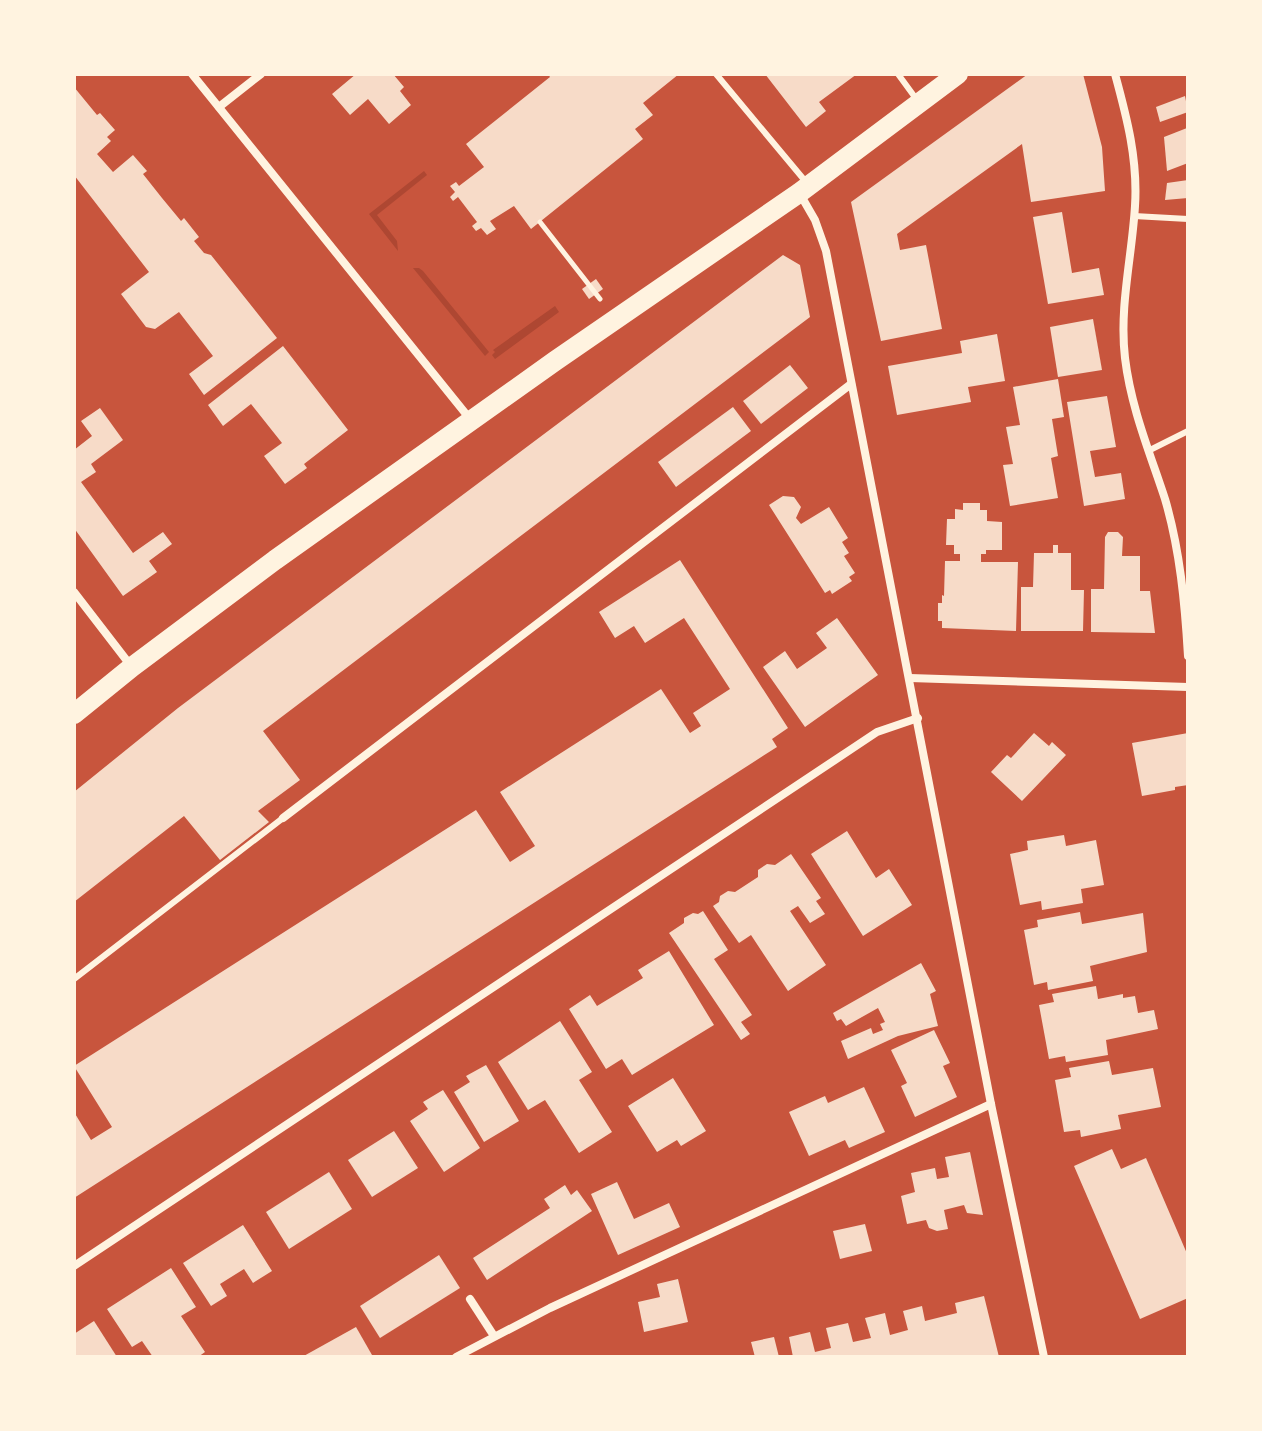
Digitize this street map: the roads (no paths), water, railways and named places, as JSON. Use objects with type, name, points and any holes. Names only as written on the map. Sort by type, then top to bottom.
[{"type":"main road","points":[[74,714],[275,560],[804,189],[958,74]]},
{"type":"street","points":[[192,74],[471,420]]},
{"type":"street","points":[[219,107],[261,74]]},
{"type":"street","points":[[1115,74],[1132,144],[1134,216],[1123,330],[1131,392],[1177,551],[1188,656]]},
{"type":"street","points":[[804,189],[826,251],[991,1104],[1044,1357]]},
{"type":"street","points":[[283,818],[851,384]]},
{"type":"street","points":[[74,592],[132,667]]},
{"type":"street","points":[[910,678],[1188,687]]},
{"type":"street","points":[[74,1266],[877,732],[918,718]]},
{"type":"street","points":[[456,1357],[494,1336],[991,1104]]},
{"type":"street","points":[[470,1299],[494,1336]]},
{"type":"lane","points":[[716,74],[804,189]]},
{"type":"lane","points":[[898,74],[919,103]]},
{"type":"lane","points":[[1134,216],[1188,219]]},
{"type":"lane","points":[[1148,451],[1188,431]]},
{"type":"lane","points":[[74,979],[283,818]]}]
